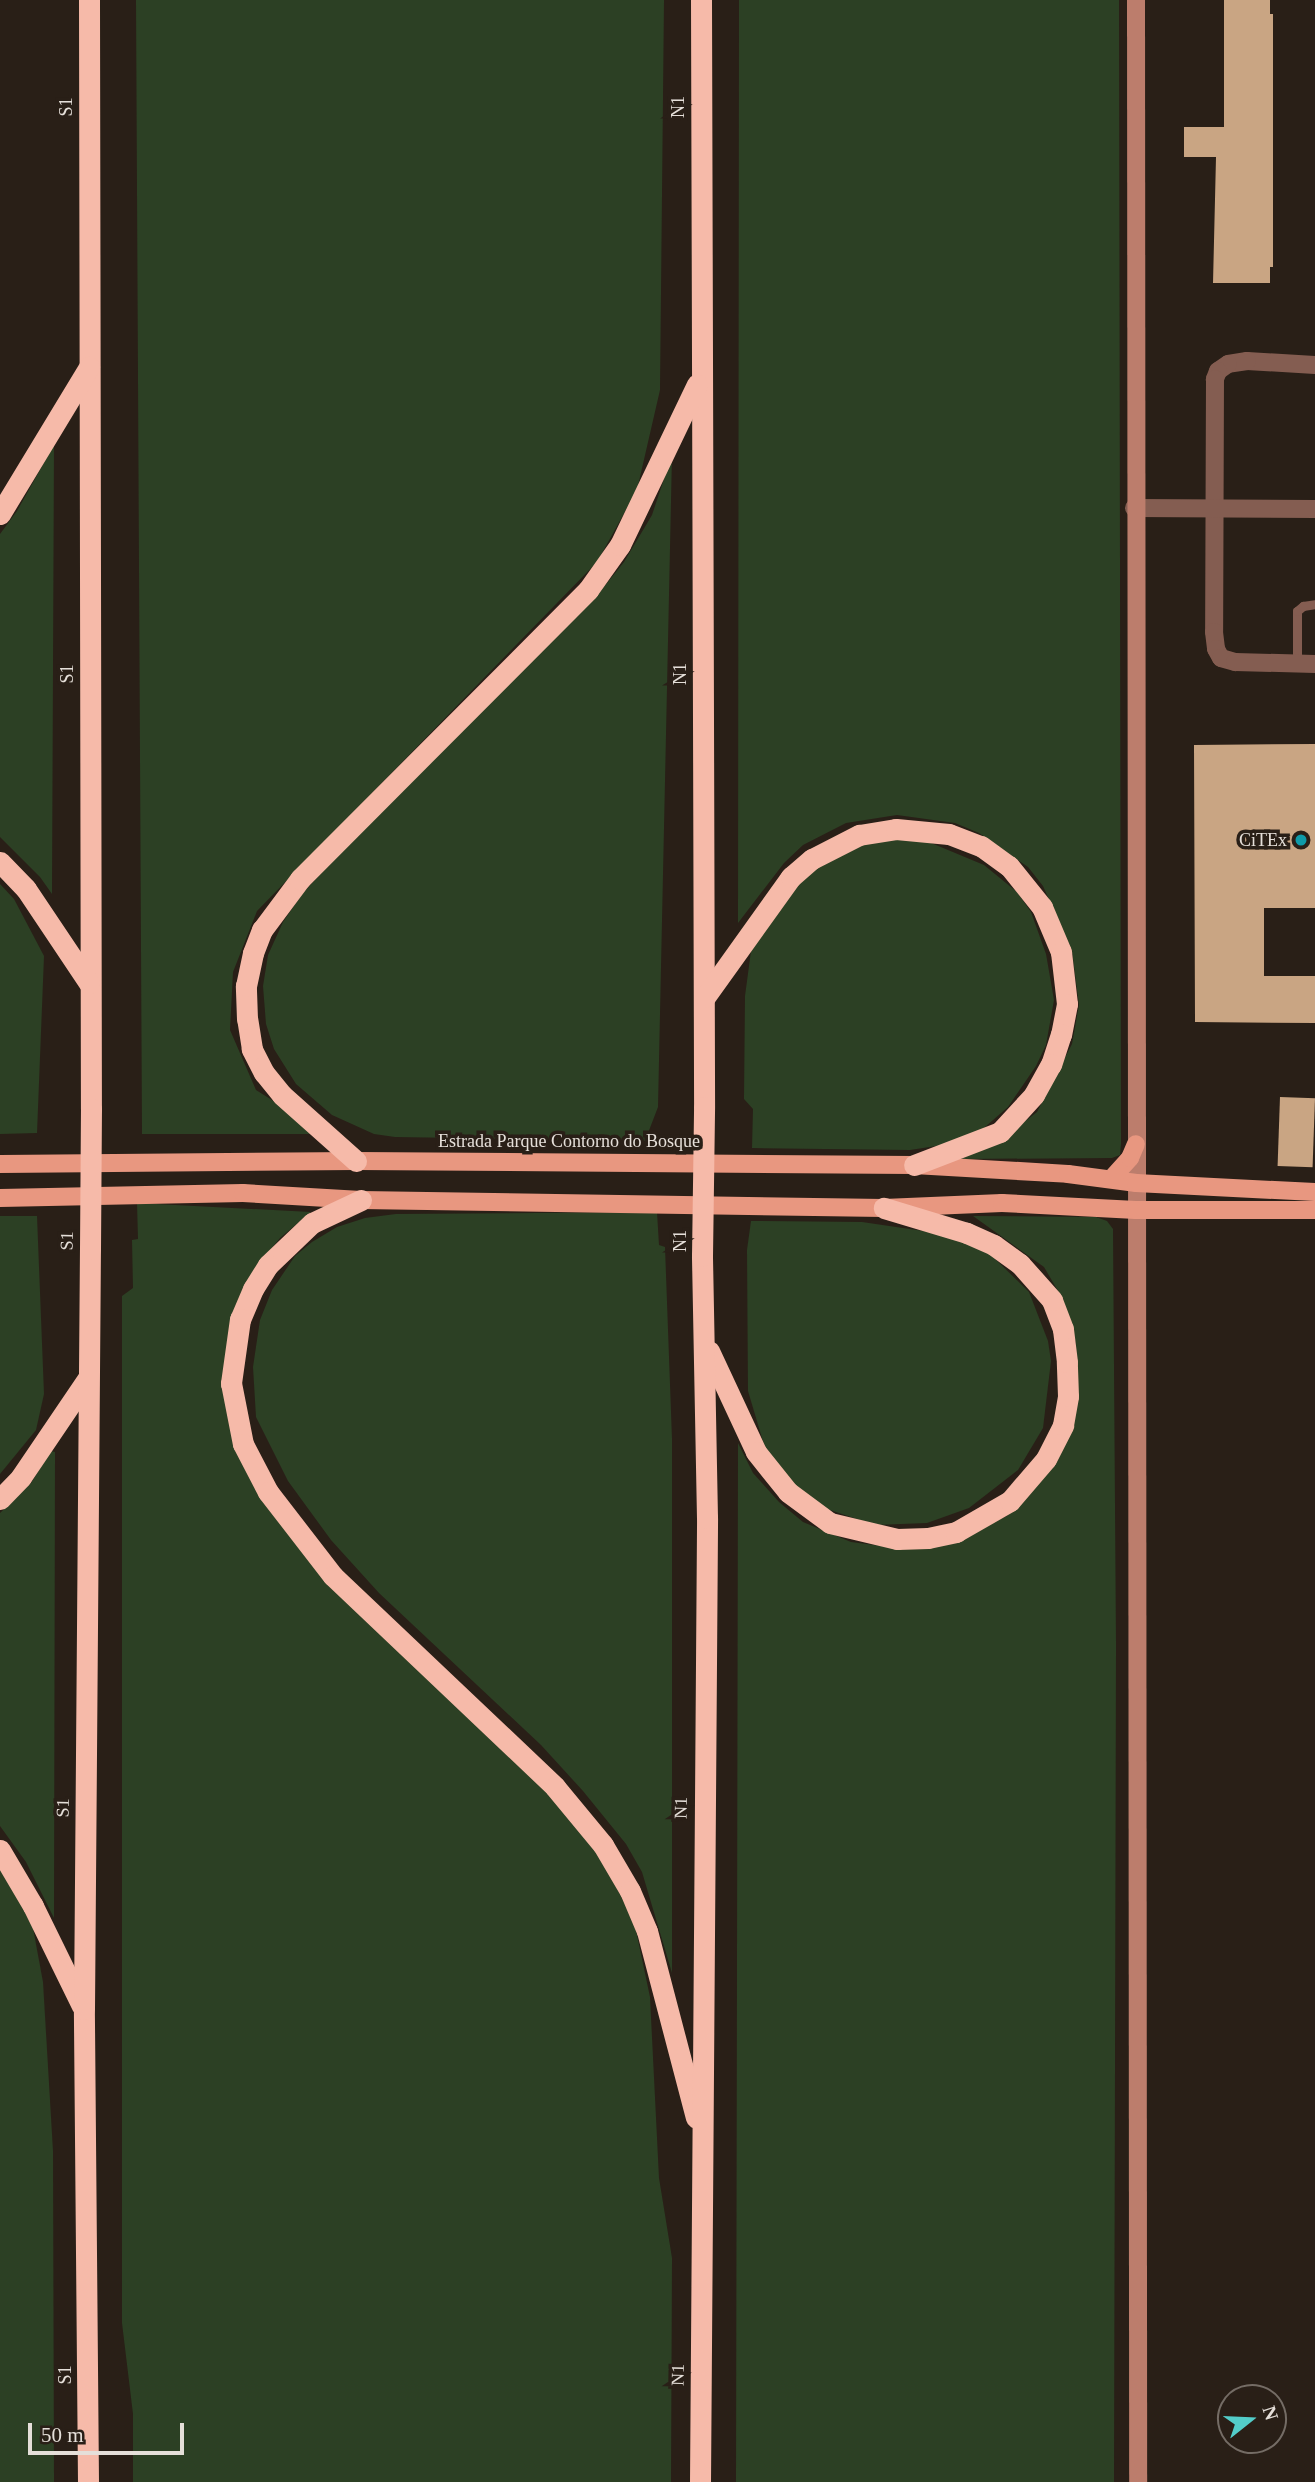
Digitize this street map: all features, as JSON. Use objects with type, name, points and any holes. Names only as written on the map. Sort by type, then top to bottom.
[{"type":"highway","name":"S1","points":[[88,2482],[84,2009],[91,1109],[89,0]]},
{"type":"highway","name":"N1","points":[[700,2482],[704,2151],[705,1343],[702,1256],[705,997],[701,0]]},
{"type":"highway","points":[[0,514],[89,367]]},
{"type":"highway","points":[[356,1161],[282,1095],[264,1073],[252,1049],[247,1019],[246,986],[253,953],[262,930],[275,908],[310,869],[588,590],[620,545],[701,377]]},
{"type":"highway","points":[[705,997],[791,877],[811,859],[859,835],[907,828],[949,834],[981,846],[1009,866],[1042,907],[1061,952],[1067,1004],[1061,1034],[1051,1064],[1034,1095],[1000,1132],[914,1165]]},
{"type":"highway","points":[[0,862],[26,889],[89,983]]},
{"type":"highway","points":[[361,1200],[312,1223],[268,1265],[253,1289],[240,1319],[231,1382],[243,1444],[268,1492],[333,1576],[555,1787],[603,1844],[630,1891],[647,1931],[704,2151]]},
{"type":"highway","points":[[705,1343],[756,1452],[788,1492],[830,1523],[897,1539],[928,1538],[956,1532],[1010,1501],[1046,1459],[1063,1425],[1068,1396],[1067,1362],[1063,1329],[1052,1300],[1020,1264],[994,1245],[967,1233],[884,1208]]},
{"type":"highway","points":[[0,1499],[21,1478],[88,1378]]},
{"type":"highway","points":[[0,1850],[33,1906],[84,2009]]},
{"type":"main road","points":[[1136,0],[1134,508],[1138,2482]]},
{"type":"main road","points":[[1112,1178],[1130,1158],[1136,1144]]},
{"type":"main road","name":"Estrada Parque Contorno do Bosque","points":[[0,1164],[356,1161],[914,1165],[1112,1178],[1136,1198]]},
{"type":"main road","points":[[0,1198],[243,1194],[361,1200],[884,1208],[1002,1203],[1012,1200],[1136,1198],[1239,1190],[1315,1192]]},
{"type":"main road","points":[[1136,1198],[1315,1210]]},
{"type":"street","points":[[1306,664],[1235,662],[1221,658],[1216,649],[1215,379],[1218,371],[1227,364],[1247,361],[1315,365]]},
{"type":"street","points":[[1134,508],[1315,509]]},
{"type":"lane","points":[[1306,664],[1297,611],[1303,606],[1315,604]]},
{"type":"green space","points":[[136,0],[664,0],[660,390],[637,490],[597,562],[257,911],[233,972],[230,1030],[256,1090],[326,1134],[142,1134]]},
{"type":"green space","points":[[739,0],[1119,0],[1121,1144],[1120,1155],[1112,1158],[961,1159],[1001,1140],[1037,1112],[1072,1044],[1079,1005],[1072,951],[1043,886],[1028,867],[979,833],[955,823],[897,815],[846,823],[803,845],[784,863],[738,923]]},
{"type":"green space","points":[[54,445],[52,894],[40,877],[0,837],[0,534],[17,511]]},
{"type":"green space","points":[[672,455],[658,1107],[645,1141],[395,1137],[374,1134],[332,1115],[296,1084],[274,1049],[266,1024],[263,986],[268,955],[283,922],[302,894],[370,820],[607,583],[624,562],[652,515]]},
{"type":"green space","points":[[874,839],[924,840],[984,865],[1017,892],[1031,912],[1046,954],[1054,1000],[1046,1045],[1036,1066],[1008,1107],[977,1134],[949,1144],[910,1150],[752,1148],[753,1109],[744,1099],[745,996],[751,951],[794,887],[831,854]]},
{"type":"green space","points":[[0,884],[14,899],[44,956],[37,1133],[0,1134]]},
{"type":"green space","points":[[137,1203],[311,1212],[280,1238],[255,1269],[230,1344],[263,1489],[588,1832],[634,1921],[650,1997],[659,2178],[672,2258],[671,2482],[133,2482],[133,2414],[122,2323],[122,1296],[133,1288],[132,1240],[138,1239]]},
{"type":"green space","points":[[657,1212],[659,1245],[665,1247],[672,1439],[672,1973],[642,1872],[626,1844],[541,1745],[379,1593],[331,1540],[288,1481],[256,1417],[253,1367],[260,1320],[272,1290],[295,1256],[337,1227],[365,1218],[396,1214]]},
{"type":"green space","points":[[0,1216],[37,1216],[44,1394],[36,1430],[0,1474]]},
{"type":"green space","points":[[973,1216],[1096,1217],[1107,1221],[1113,1229],[1116,1645],[1114,2482],[736,2482],[738,1443],[753,1473],[779,1502],[803,1522],[851,1542],[905,1549],[954,1540],[1007,1516],[1043,1477],[1077,1389],[1076,1343],[1061,1296],[1044,1267]]},
{"type":"green space","points":[[751,1221],[862,1222],[937,1233],[987,1251],[1029,1292],[1048,1341],[1051,1361],[1043,1428],[1018,1470],[969,1508],[927,1523],[875,1525],[827,1509],[794,1486],[765,1448],[748,1391],[747,1250]]},
{"type":"green space","points":[[51,1451],[55,1452],[54,1918],[26,1862],[0,1826],[0,1513],[31,1483]]},
{"type":"green space","points":[[0,1864],[33,1928],[43,1982],[53,2151],[54,2482],[0,2482]]},
{"type":"building","points":[[1224,0],[1270,0],[1270,14],[1273,14],[1273,267],[1270,267],[1270,283],[1213,283],[1216,157],[1184,157],[1184,127],[1224,127]]},
{"type":"building","points":[[1315,744],[1315,908],[1264,908],[1264,976],[1315,976],[1315,1023],[1195,1022],[1194,745]]},
{"type":"building","points":[[1280,1097],[1315,1098],[1313,1167],[1278,1166]]},
{"type":"place","name":"CiTEx","points":[[1301,840]]}]
